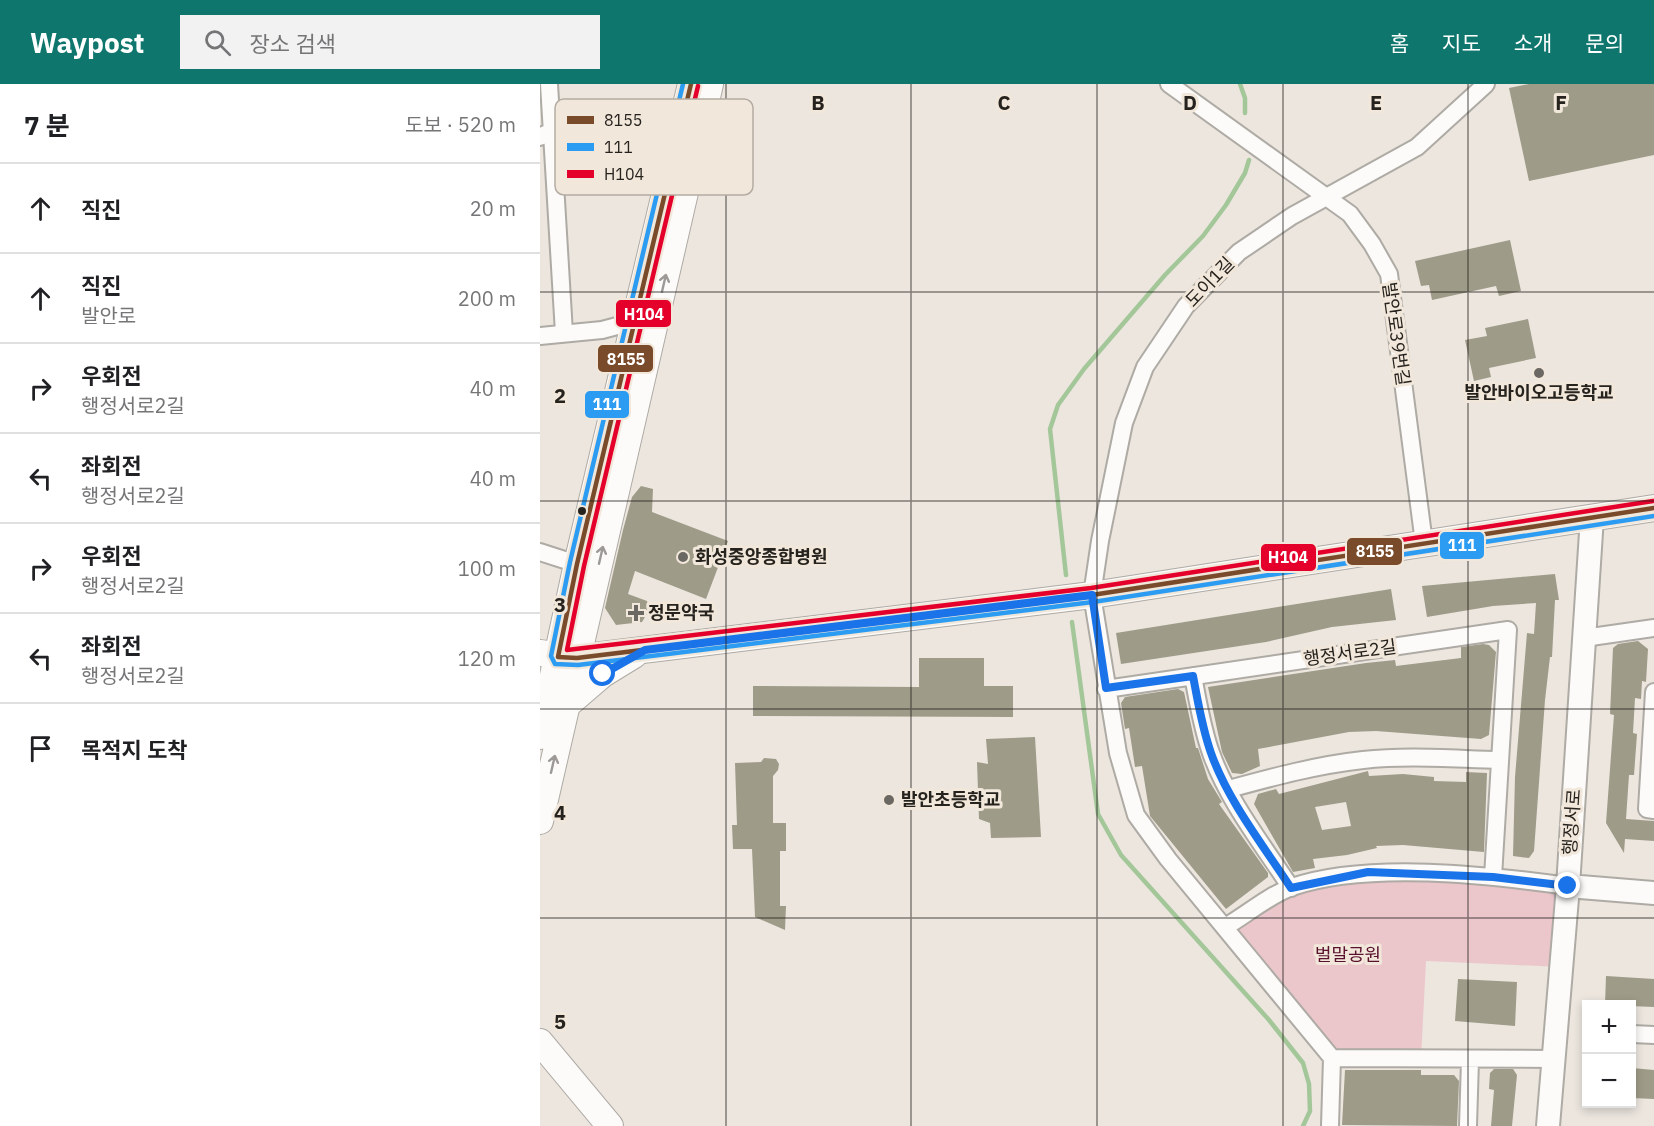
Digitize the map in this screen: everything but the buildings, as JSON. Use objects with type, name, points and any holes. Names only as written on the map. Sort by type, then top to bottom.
[{"type":"main road","points":[[688,99],[691,84]]},
{"type":"main road","points":[[707,99],[710,84]]},
{"type":"main road","points":[[540,736],[577,564],[665,195]]},
{"type":"main road","points":[[540,821],[567,705],[558,656],[588,612],[684,195]]},
{"type":"main road","points":[[558,656],[636,651],[1092,595],[1654,507]]},
{"type":"main road","points":[[588,612],[603,636],[636,651]]},
{"type":"main road","points":[[567,705],[610,669],[636,651]]},
{"type":"main road","points":[[540,1041],[610,1126]]},
{"type":"street","points":[[549,84],[547,135],[564,333]]},
{"type":"street","name":"발안로39번길","points":[[1168,84],[1350,214],[1372,244],[1389,274],[1424,543]]},
{"type":"street","name":"도이1길","points":[[1092,595],[1100,541],[1124,423],[1145,367],[1186,306],[1239,252],[1292,216],[1418,147],[1486,84]]},
{"type":"street","points":[[540,336],[602,330],[636,321]]},
{"type":"street","name":"행정서로","points":[[1548,1126],[1568,886],[1592,517]]},
{"type":"street","points":[[540,552],[577,564]]},
{"type":"street","points":[[1092,595],[1118,753],[1136,815],[1332,1058],[1330,1126]]},
{"type":"street","points":[[1584,638],[1654,628]]},
{"type":"street","name":"행정서로2길","points":[[1106,688],[1508,630],[1500,760]]},
{"type":"street","points":[[1193,676],[1203,731],[1212,755],[1229,789],[1291,888]]},
{"type":"street","points":[[1654,692],[1647,809],[1654,810]]},
{"type":"street","points":[[1229,789],[1288,772],[1364,760],[1408,757],[1500,760],[1493,877]]},
{"type":"street","points":[[1225,927],[1291,888],[1368,872],[1493,877],[1654,893]]},
{"type":"street","points":[[1636,1034],[1654,1035]]},
{"type":"street","points":[[1332,1058],[1554,1059]]},
{"type":"street","points":[[1468,1126],[1470,1060]]},
{"type":"green space","name":"벌말공원","points":[[1368,872],[1568,886],[1561,967],[1426,961],[1421,1059],[1332,1058],[1225,927],[1291,888]]},
{"type":"waterway","points":[[1240,84],[1245,98],[1245,113]]},
{"type":"waterway","points":[[1066,575],[1050,429],[1058,405],[1084,369],[1165,275],[1203,236],[1226,205],[1245,173],[1249,160]]},
{"type":"waterway","points":[[1072,622],[1098,814],[1121,855],[1269,1020],[1303,1063],[1309,1084],[1310,1111],[1303,1126]]},
{"type":"transit line","name":"111","points":[[679,99],[683,84]]},
{"type":"transit line","name":"8155","points":[[687,99],[691,84]]},
{"type":"transit line","name":"H104","points":[[695,99],[698,86]]},
{"type":"transit line","name":"111","points":[[657,195],[570,562],[551,656],[555,664],[578,665],[1093,602],[1654,516]]},
{"type":"transit line","name":"8155","points":[[665,195],[577,564],[558,657],[577,658],[1092,595],[1654,508]]},
{"type":"transit line","name":"H104","points":[[672,195],[584,566],[567,650],[1091,588],[1653,501]]},
{"type":"place","name":"발안바이오고등학교","points":[[1539,373]]},
{"type":"place","name":"화성중앙종합병원","points":[[683,557]]},
{"type":"place","name":"정문약국","points":[[636,613]]},
{"type":"place","name":"발안초등학교","points":[[889,800]]},
{"type":"route","points":[[603,674],[645,650],[1092,595],[1106,688],[1193,676],[1203,731],[1212,755],[1229,789],[1291,888],[1368,872],[1493,877],[1568,886]]}]
